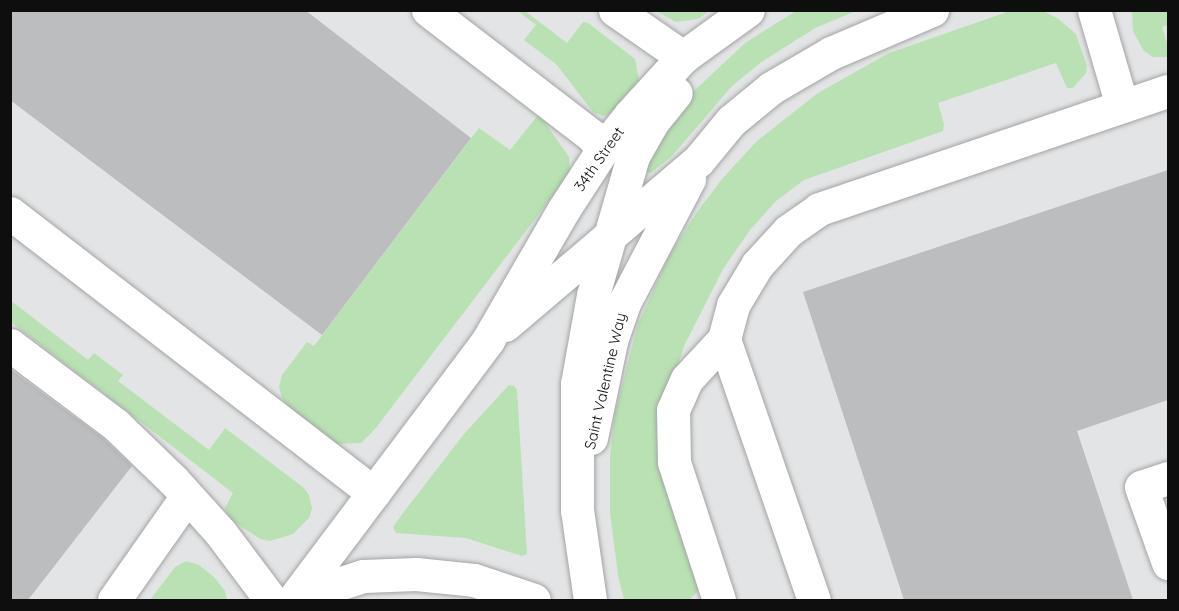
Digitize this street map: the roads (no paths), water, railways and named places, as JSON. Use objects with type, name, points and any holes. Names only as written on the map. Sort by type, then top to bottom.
[{"type":"street","points":[[428,10],[592,136],[603,149]]},
{"type":"street","points":[[615,10],[683,57]]},
{"type":"street","name":"34th Street","points":[[293,600],[488,340],[564,209],[603,149],[630,115],[683,57],[748,10]]},
{"type":"street","name":"34th Street","points":[[577,384],[593,295],[633,156],[653,121],[688,79],[764,10]]},
{"type":"street","name":"34th Street","points":[[488,340],[698,161],[731,121],[771,88],[831,53],[932,10]]},
{"type":"street","points":[[1094,10],[1122,106]]},
{"type":"street","points":[[719,600],[674,462],[673,410],[687,380],[724,339],[733,305],[757,265],[788,231],[819,209],[1168,91]]},
{"type":"street","name":"Saint Valentine Way","points":[[577,510],[611,341],[624,303],[698,161]]},
{"type":"street","points":[[10,213],[374,493]]},
{"type":"street","points":[[724,339],[814,600]]},
{"type":"street","points":[[10,345],[115,424],[220,532],[271,600]]},
{"type":"street","name":"Saint Valentine Way","points":[[577,384],[577,510],[590,600]]},
{"type":"street","points":[[1168,478],[1141,487],[1168,563]]},
{"type":"street","points":[[114,600],[187,496]]},
{"type":"street","points":[[305,600],[323,589],[363,576],[416,574],[474,580],[534,600]]}]
